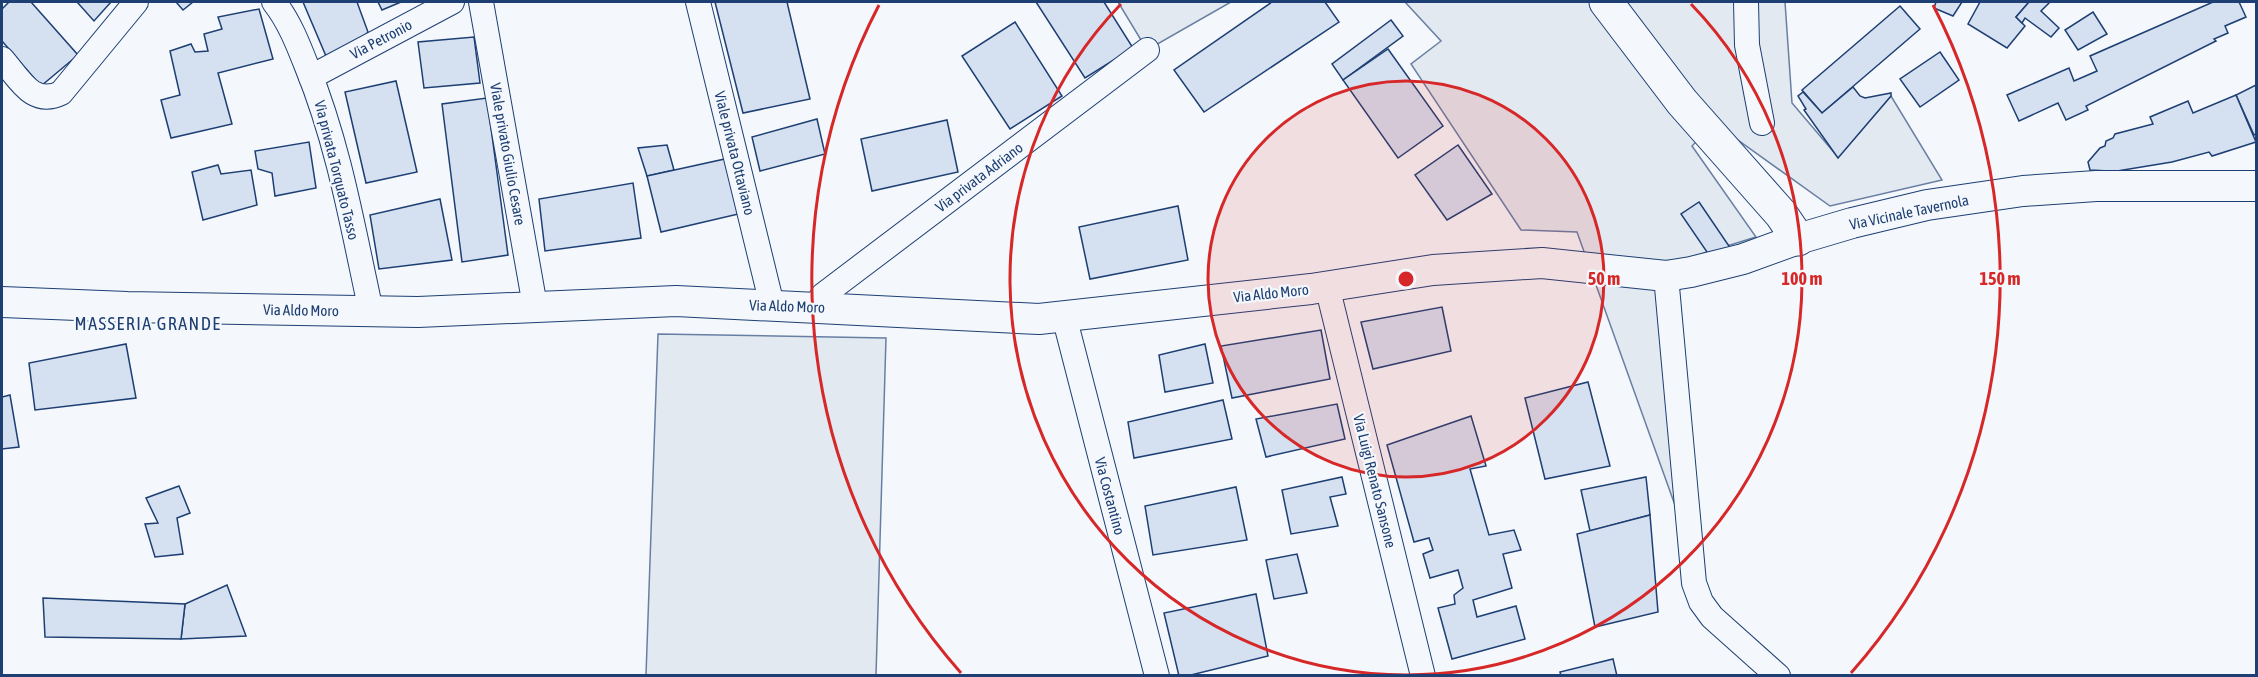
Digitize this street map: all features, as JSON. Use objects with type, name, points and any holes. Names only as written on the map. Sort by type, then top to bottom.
[{"type":"highway","points":[[1606,2],[1682,102],[1780,214],[1798,239]]},
{"type":"street","points":[[2,59],[33,94],[40,98],[50,98],[61,93],[136,2]]},
{"type":"street","name":"Via privata Torquato Tasso","points":[[274,2],[297,40],[332,137],[371,311]]},
{"type":"street","name":"Via Petronio","points":[[311,77],[452,2]]},
{"type":"street","name":"Viale privato Giulio Cesare","points":[[481,2],[535,306]]},
{"type":"street","name":"Viale privata Ottaviano","points":[[698,2],[772,306]]},
{"type":"street","points":[[1746,2],[1747,45],[1762,123]]},
{"type":"street","name":"Via privata Adriano","points":[[815,307],[823,295],[1147,50]]},
{"type":"street","name":"Via Vicinale Tavernola","points":[[1569,265],[1666,276],[1691,273],[1743,259],[1852,223],[1927,205],[2023,191],[2096,186],[2256,186]]},
{"type":"street","name":"Via Aldo Moro","points":[[2,302],[127,307],[418,312],[676,301],[1039,319],[1327,286],[1433,270],[1542,263],[1569,265]]},
{"type":"street","points":[[1666,276],[1694,583],[1701,602],[1712,617],[1778,675]]},
{"type":"street","name":"Via Luigi Renato Sansone","points":[[1327,286],[1423,675]]},
{"type":"street","name":"Via Costantino","points":[[1064,316],[1157,675]]},
{"type":"shaded area","points":[[1118,2],[1231,2],[1147,50]]},
{"type":"shaded area","points":[[1405,2],[1785,2],[1792,103],[1838,157],[1891,96],[1942,180],[1830,206],[1714,123],[1692,146],[1756,237],[1678,261],[1676,508],[1577,232],[1521,230],[1411,64],[1441,41]]},
{"type":"shaded area","points":[[658,334],[886,338],[876,675],[646,675]]},
{"type":"building","points":[[9,2],[31,2],[78,55],[41,86],[2,41],[2,9]]},
{"type":"building","points":[[77,2],[111,2],[94,21]]},
{"type":"building","points":[[176,2],[193,2],[183,10]]},
{"type":"building","points":[[303,2],[357,2],[368,32],[355,48],[326,56]]},
{"type":"building","points":[[378,2],[401,2],[382,10]]},
{"type":"building","points":[[715,2],[787,2],[810,99],[743,113]]},
{"type":"building","points":[[1036,2],[1104,2],[1133,48],[1085,78]]},
{"type":"building","points":[[1272,2],[1325,2],[1339,22],[1204,112],[1174,70]]},
{"type":"building","points":[[1936,2],[1962,2],[1953,16],[1934,8]]},
{"type":"building","points":[[1980,2],[2029,2],[2016,17],[2025,26],[2007,48],[1968,24]]},
{"type":"building","points":[[2029,2],[2050,2],[2041,11],[2059,28],[2051,37],[2025,18],[2022,23],[2016,17]]},
{"type":"building","points":[[2213,2],[2239,2],[2246,17],[2225,26],[2228,33],[2214,39],[2216,41],[2086,106],[2088,110],[2066,120],[2058,103],[2019,121],[2007,95],[2069,68],[2074,81],[2097,71],[2090,56]]},
{"type":"building","points":[[1900,6],[1920,29],[1822,113],[1802,90]]},
{"type":"building","points":[[259,9],[273,59],[218,73],[232,124],[171,138],[161,100],[180,95],[170,51],[191,44],[195,52],[208,51],[204,34],[222,29],[218,17]]},
{"type":"building","points":[[2093,12],[2107,34],[2078,50],[2065,30]]},
{"type":"building","points":[[1391,20],[1403,36],[1343,80],[1332,64]]},
{"type":"building","points":[[1015,22],[1062,96],[1010,129],[962,56]]},
{"type":"building","points":[[474,37],[480,83],[424,88],[418,42]]},
{"type":"building","points":[[1388,49],[1443,126],[1398,158],[1343,80]]},
{"type":"building","points":[[1940,52],[1959,80],[1920,107],[1900,79]]},
{"type":"building","points":[[396,81],[417,172],[366,183],[345,92]]},
{"type":"building","points":[[2256,85],[2256,134],[2254,135],[2236,95]]},
{"type":"building","points":[[1853,87],[1860,96],[1865,98],[1891,93],[1891,96],[1838,158],[1804,110],[1806,109],[1798,96],[1803,92],[1822,113]]},
{"type":"building","points":[[2236,95],[2256,142],[2212,156],[2209,152],[2172,162],[2111,172],[2090,170],[2088,162],[2115,134],[2153,124],[2150,117],[2188,101],[2193,113]]},
{"type":"building","points":[[487,98],[508,255],[462,262],[442,104]]},
{"type":"building","points":[[817,119],[825,154],[760,171],[752,137]]},
{"type":"building","points":[[947,120],[958,172],[872,191],[861,139]]},
{"type":"building","points":[[309,142],[316,188],[275,196],[272,173],[258,169],[255,151]]},
{"type":"building","points":[[667,145],[674,170],[647,176],[638,148]]},
{"type":"building","points":[[1458,145],[1492,194],[1447,220],[1415,175]]},
{"type":"building","points":[[734,157],[747,212],[661,232],[647,176]]},
{"type":"building","points":[[218,165],[221,174],[251,170],[257,205],[203,220],[192,172]]},
{"type":"building","points":[[633,183],[641,238],[545,251],[539,199]]},
{"type":"building","points":[[440,199],[452,260],[379,269],[370,215]]},
{"type":"building","points":[[1699,202],[1731,249],[1709,255],[1681,214]]},
{"type":"building","points":[[1178,206],[1188,260],[1090,279],[1079,227]]},
{"type":"building","points":[[1442,307],[1451,351],[1373,369],[1361,322]]},
{"type":"building","points":[[1321,330],[1330,379],[1232,398],[1221,346]]},
{"type":"building","points":[[126,344],[136,398],[35,410],[29,363]]},
{"type":"building","points":[[1205,344],[1213,383],[1165,392],[1159,355]]},
{"type":"building","points":[[1588,382],[1610,466],[1545,479],[1525,398]]},
{"type":"building","points":[[10,395],[19,447],[2,449],[2,397]]},
{"type":"building","points":[[1223,400],[1232,439],[1134,458],[1128,422]]},
{"type":"building","points":[[1337,404],[1345,439],[1266,457],[1256,419]]},
{"type":"building","points":[[1471,416],[1486,466],[1470,469],[1489,535],[1514,530],[1521,550],[1503,554],[1512,588],[1473,600],[1477,617],[1516,606],[1525,639],[1452,659],[1438,608],[1455,604],[1454,595],[1463,588],[1458,570],[1430,578],[1423,554],[1433,550],[1429,538],[1414,542],[1387,445]]},
{"type":"building","points":[[1342,477],[1346,494],[1330,497],[1338,526],[1291,534],[1282,490]]},
{"type":"building","points":[[1646,477],[1650,515],[1590,531],[1581,490]]},
{"type":"building","points":[[179,486],[190,513],[177,518],[183,554],[155,557],[145,524],[158,523],[146,498]]},
{"type":"building","points":[[1236,487],[1247,540],[1153,555],[1145,506]]},
{"type":"building","points":[[1650,515],[1658,612],[1595,627],[1577,534]]},
{"type":"building","points":[[1297,554],[1307,593],[1274,599],[1266,560]]},
{"type":"building","points":[[227,585],[246,636],[181,639],[185,604]]},
{"type":"building","points":[[1256,594],[1268,656],[1179,676],[1164,613]]},
{"type":"building","points":[[43,598],[185,604],[181,639],[45,637]]},
{"type":"building","points":[[1613,659],[1617,676],[1561,676],[1560,672]]},
{"type":"district","name":"MASSERIA GRANDE","points":[[148,323]]}]
